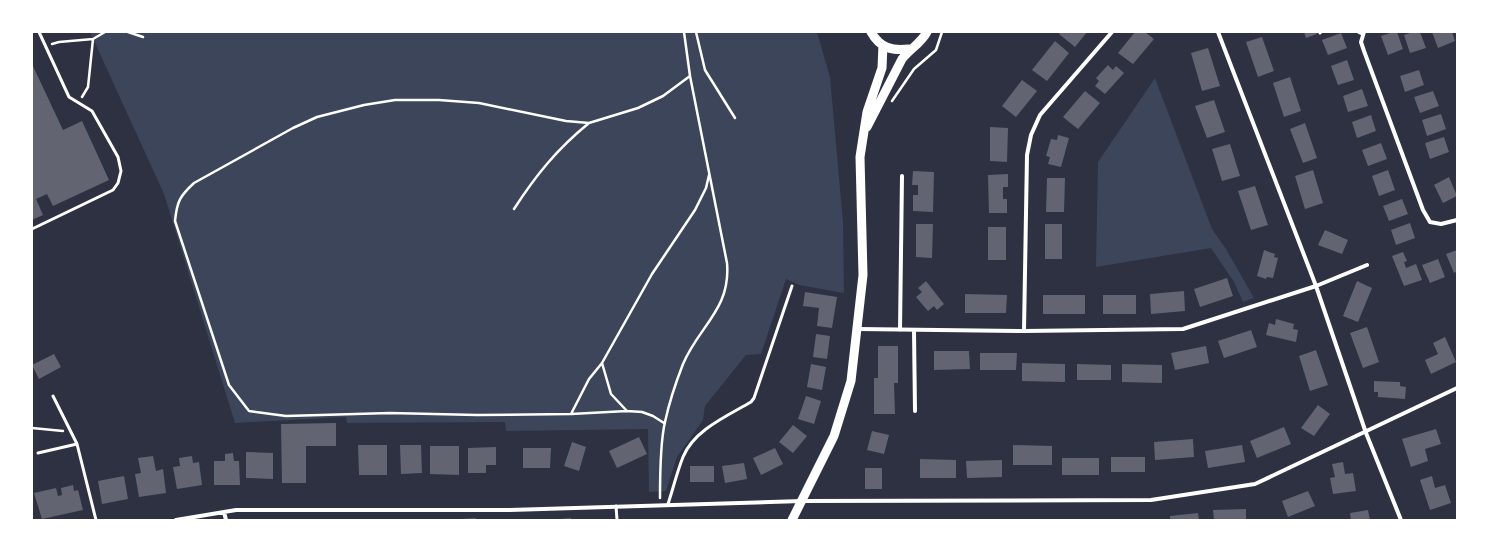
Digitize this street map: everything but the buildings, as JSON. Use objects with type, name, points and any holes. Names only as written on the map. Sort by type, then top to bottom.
[{"type":"main road","points":[[872,32],[875,39],[883,45],[898,51],[909,49],[921,41],[927,32]]},
{"type":"main road","points":[[792,520],[834,436],[851,381],[858,329],[863,268],[860,157],[867,112],[882,68],[883,45]]},
{"type":"main road","points":[[863,133],[909,49]]},
{"type":"street","points":[[1024,331],[1027,154],[1031,135],[1040,115],[1112,32]]},
{"type":"street","points":[[1218,32],[1316,286],[1366,433],[1402,520]]},
{"type":"street","points":[[1363,33],[1361,42],[1364,51],[1423,210],[1430,222],[1441,224],[1457,220]]},
{"type":"street","points":[[900,330],[902,176]]},
{"type":"street","points":[[858,329],[1024,331],[1183,329],[1316,286],[1367,265]]},
{"type":"street","points":[[914,330],[915,411]]},
{"type":"street","points":[[176,520],[236,510],[510,510],[802,501],[1151,500],[1256,484],[1366,433],[1457,388]]},
{"type":"street","points":[[224,512],[226,520]]},
{"type":"lane","points":[[32,229],[113,190],[118,183],[121,171],[118,157],[92,111],[77,104],[69,97],[39,32]]},
{"type":"lane","points":[[1358,32],[1363,33]]},
{"type":"lane","points":[[668,504],[683,456],[691,445],[704,430],[751,402],[754,398],[792,286]]},
{"type":"lane","points":[[53,396],[77,444],[96,520]]},
{"type":"lane","points":[[38,453],[77,444]]},
{"type":"lane","points":[[616,506],[617,520]]},
{"type":"path","points":[[46,47],[59,42],[93,40],[105,32]]},
{"type":"path","points":[[128,32],[143,36]]},
{"type":"path","points":[[660,505],[664,423],[684,362],[717,311],[729,278],[728,263],[690,76],[684,32]]},
{"type":"path","points":[[696,32],[705,70],[736,118]]},
{"type":"path","points":[[878,105],[894,101],[914,69],[936,50],[942,32]]},
{"type":"path","points":[[77,104],[88,86],[93,40]]},
{"type":"path","points":[[514,209],[547,162],[566,142],[590,123],[638,108],[663,96],[690,76]]},
{"type":"path","points":[[590,123],[566,121],[479,103],[439,100],[395,100],[364,105],[317,117],[293,128],[194,183],[182,194],[177,205],[176,221],[229,385],[249,411],[286,416],[390,412],[477,415],[571,414],[626,411],[642,412],[653,416],[664,423]]},
{"type":"path","points":[[571,414],[589,380],[602,363],[652,274],[695,210],[706,188],[709,173]]},
{"type":"path","points":[[602,363],[610,394],[626,411]]},
{"type":"path","points":[[32,428],[72,432]]},
{"type":"shaded area","points":[[90,32],[817,32],[830,77],[843,222],[844,293],[799,285],[786,279],[761,354],[746,355],[705,406],[703,420],[677,457],[666,491],[649,492],[648,429],[506,431],[505,422],[347,423],[346,417],[235,423],[164,194]]},
{"type":"shaded area","points":[[1155,78],[1212,229],[1226,249],[1254,298],[1243,302],[1234,282],[1211,248],[1096,267],[1098,162]]}]
